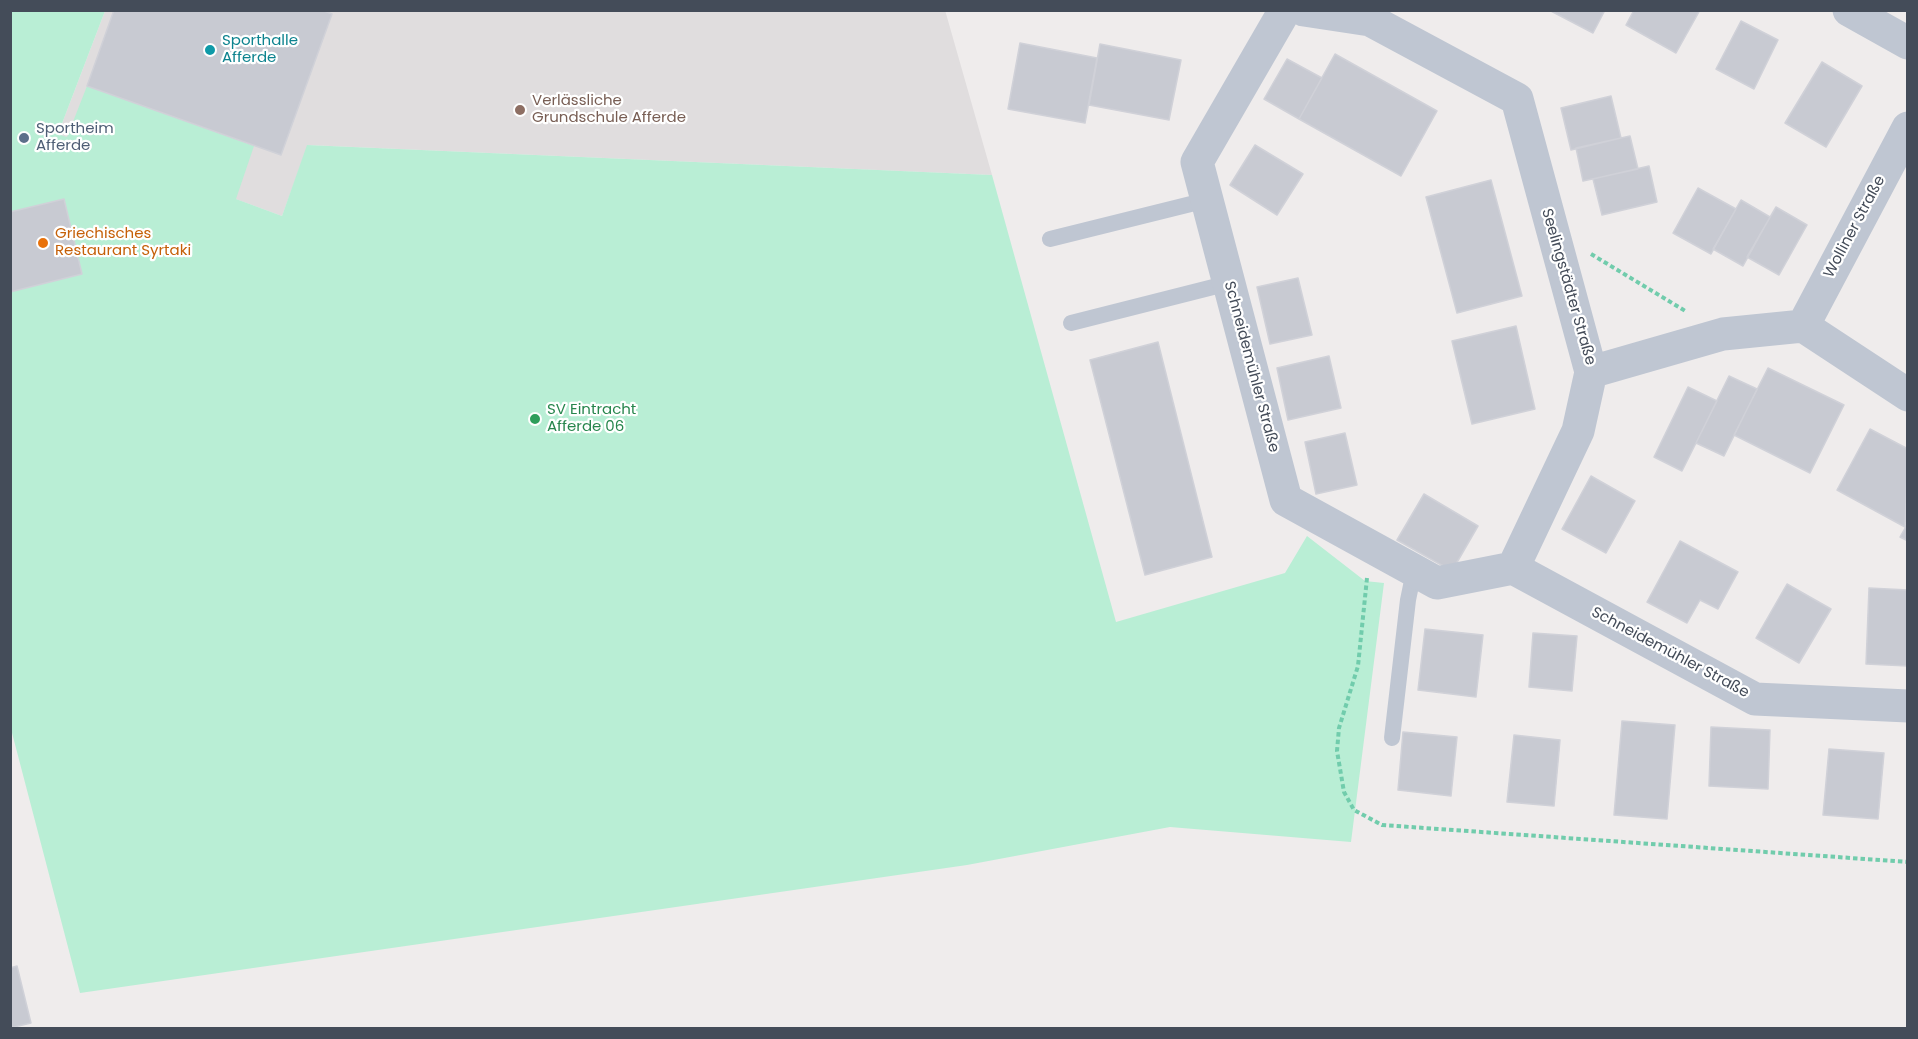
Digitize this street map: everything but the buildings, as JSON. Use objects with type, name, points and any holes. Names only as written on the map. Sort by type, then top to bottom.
[{"type":"street","name":"Schneidemühler Straße","points":[[1286,10],[1197,162],[1286,500],[1437,583],[1513,568],[1755,699],[1908,706]]},
{"type":"street","name":"Seelingstädter Straße","points":[[1304,10],[1373,15],[1517,99],[1550,229],[1592,372],[1724,334],[1803,326]]},
{"type":"street","points":[[1849,10],[1908,43]]},
{"type":"street","name":"Wolliner Straße","points":[[1803,326],[1908,128]]},
{"type":"street","points":[[1803,326],[1908,395]]},
{"type":"street","points":[[1513,568],[1578,431],[1592,372]]},
{"type":"lane","points":[[1050,239],[1207,200]]},
{"type":"lane","points":[[1071,323],[1229,283]]},
{"type":"lane","points":[[1392,738],[1408,600],[1414,571]]},
{"type":"path","points":[[1550,229],[1724,334]]},
{"type":"path","points":[[1370,547],[1358,666],[1339,728],[1337,751],[1344,792],[1354,810],[1382,825],[1908,862]]},
{"type":"shaded area","name":"Verlässliche Grundschule Afferde","points":[[945,10],[992,175],[308,145],[282,216],[58,134],[105,11]]},
{"type":"green space","name":"SV Eintracht Afferde 06","points":[[10,11],[105,11],[58,134],[67,137],[87,86],[254,146],[236,199],[282,216],[307,145],[992,175],[1116,622],[1285,573],[1307,536],[1365,581],[1384,583],[1351,842],[1170,827],[967,865],[80,993],[11,729]]},
{"type":"place","name":"Sporthalle Afferde","points":[[210,50]]},
{"type":"place","name":"Verlässliche Grundschule Afferde","points":[[520,110]]},
{"type":"place","name":"Sportheim Afferde","points":[[24,138]]},
{"type":"place","name":"Griechisches Restaurant Syrtaki","points":[[43,243]]},
{"type":"place","name":"SV Eintracht Afferde 06","points":[[535,419]]}]
